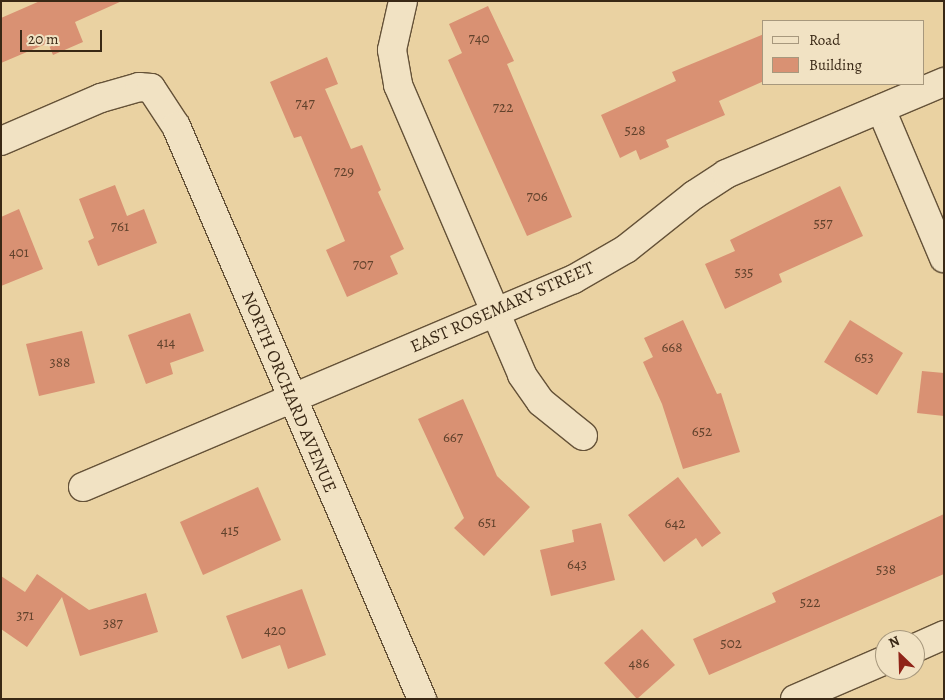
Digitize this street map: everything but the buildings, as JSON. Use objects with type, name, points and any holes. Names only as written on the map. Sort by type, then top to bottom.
[{"type":"street","points":[[401,5],[392,50],[398,85],[494,313],[522,376],[541,402],[583,436]]},
{"type":"street","name":"EAST ROSEMARY STREET","points":[[83,487],[291,396],[574,279],[626,249],[694,195],[726,174],[944,82]]},
{"type":"street","name":"NORTH ORCHARD AVENUE","points":[[1,141],[101,98],[139,87],[151,88],[176,126],[416,697]]},
{"type":"street","points":[[881,109],[944,258]]},
{"type":"street","points":[[925,644],[944,635]]},
{"type":"street","points":[[796,699],[875,664]]}]
